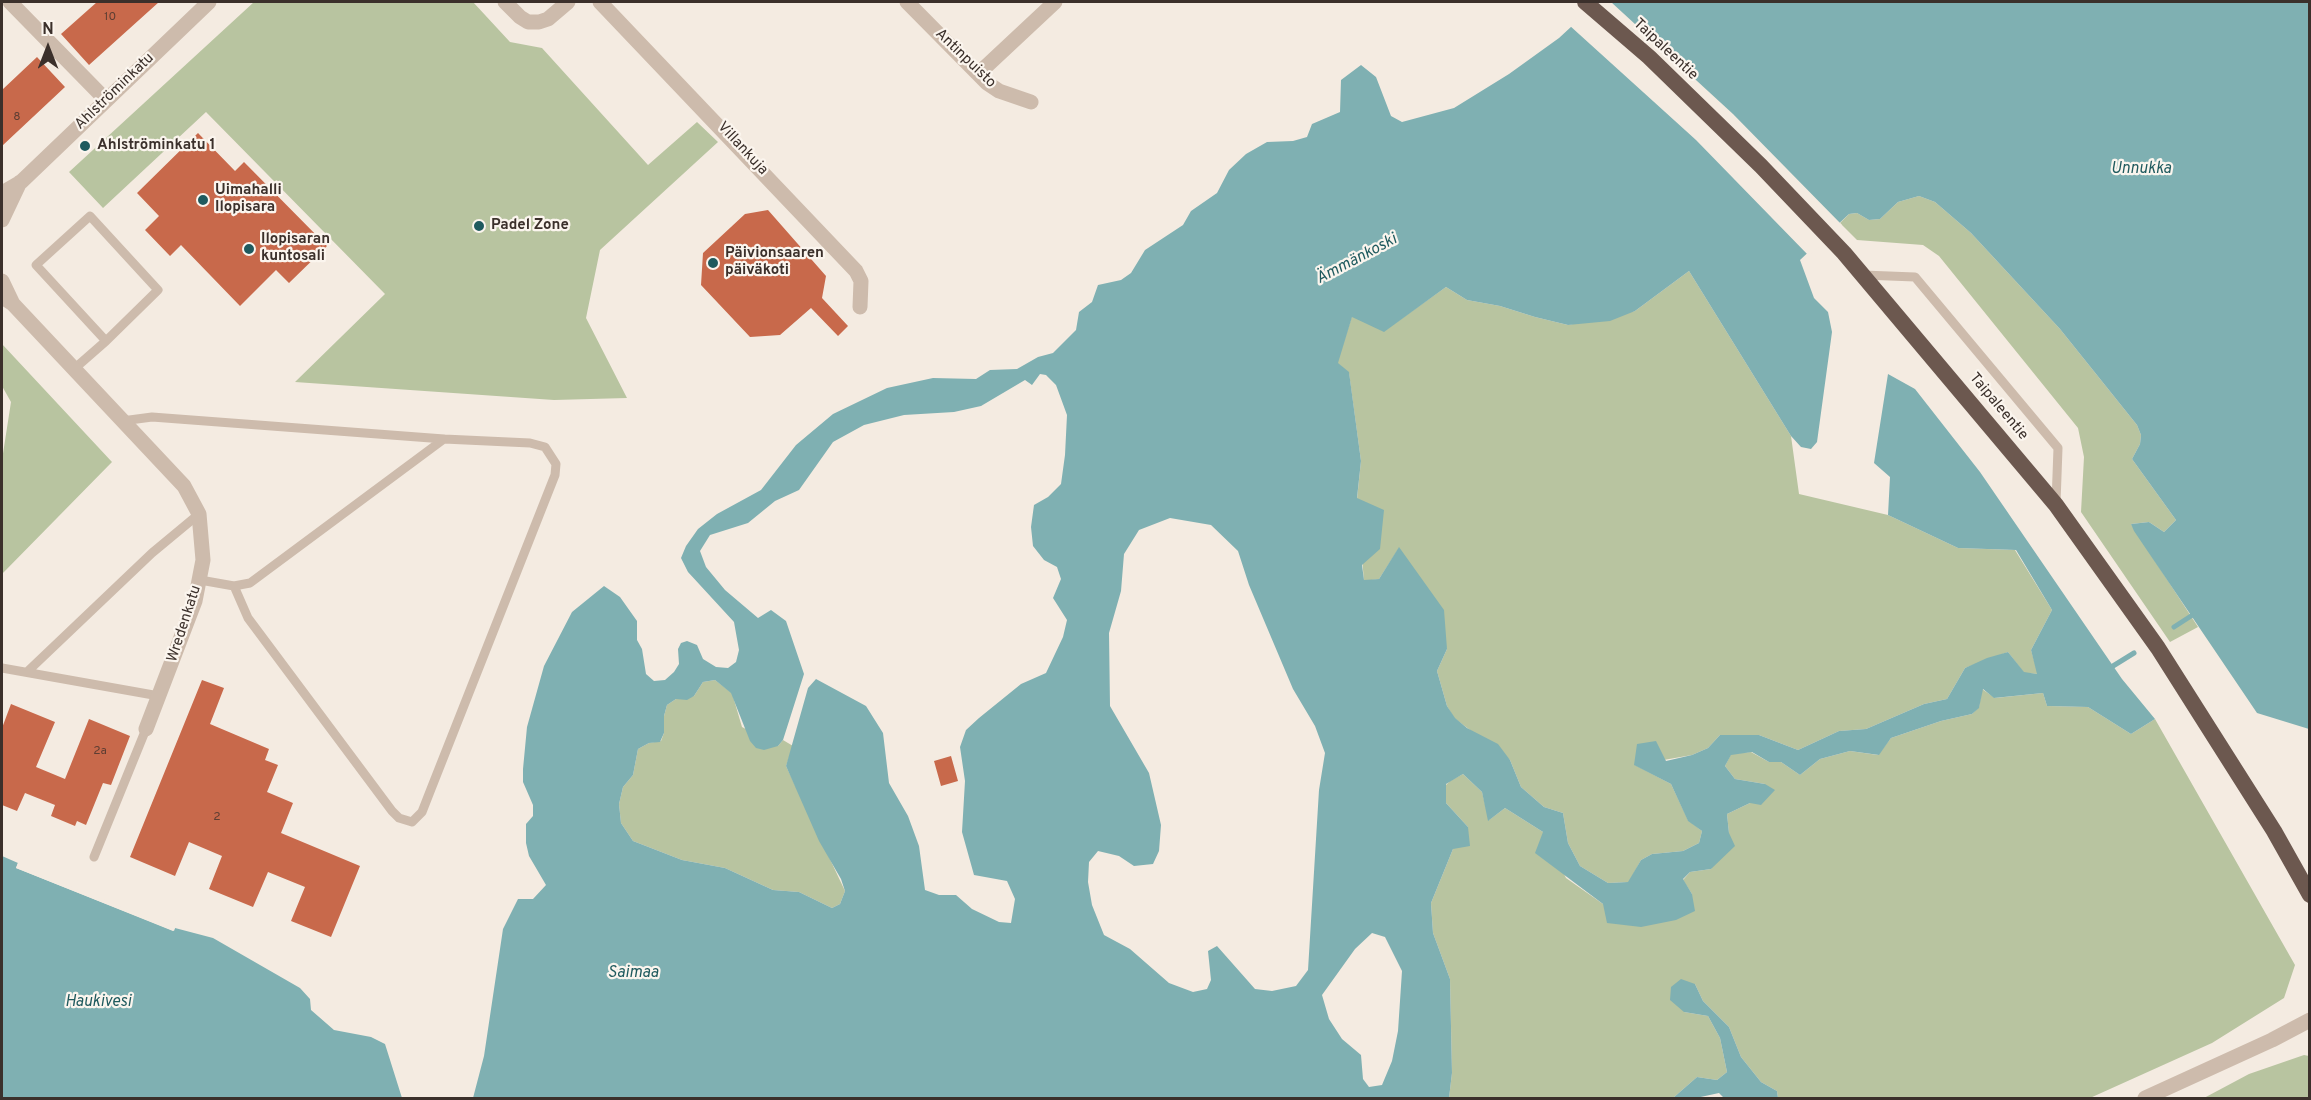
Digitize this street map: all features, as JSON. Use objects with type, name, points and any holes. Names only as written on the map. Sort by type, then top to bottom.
[{"type":"highway","name":"Taipaleentie","points":[[1585,2],[1649,57],[1761,166],[1844,253],[2056,505],[2158,648],[2274,831],[2310,895]]},
{"type":"street","points":[[10,2],[106,100]]},
{"type":"street","name":"Ahlströminkatu","points":[[2,193],[21,182],[208,2]]},
{"type":"street","points":[[506,2],[528,22],[548,19],[568,2]]},
{"type":"street","name":"Villankuja","points":[[600,2],[856,270],[861,281],[860,307]]},
{"type":"street","name":"Antinpuisto","points":[[909,2],[978,74],[999,91],[1031,102]]},
{"type":"street","points":[[978,74],[1056,2]]},
{"type":"street","name":"Ahlströminkatu","points":[[2,220],[21,182]]},
{"type":"street","name":"Wredenkatu","points":[[2,281],[7,301],[184,486],[199,514],[203,542],[200,580],[189,620],[146,729]]},
{"type":"street","points":[[2145,1098],[2272,1040],[2310,1020]]},
{"type":"lane","points":[[74,369],[106,341],[159,290],[90,216],[36,266],[106,341]]},
{"type":"lane","points":[[1863,274],[1915,277],[2058,448],[2056,505]]},
{"type":"lane","points":[[122,421],[152,417],[541,444],[554,458],[556,469],[417,819],[411,822],[405,821],[392,812],[248,618],[234,586]]},
{"type":"lane","points":[[200,580],[234,586],[250,583],[444,439]]},
{"type":"lane","points":[[27,672],[152,553],[199,514]]},
{"type":"lane","points":[[2,668],[159,696]]},
{"type":"lane","name":"Wredenkatu","points":[[94,857],[146,729]]},
{"type":"green space","points":[[254,2],[473,2],[510,42],[542,48],[648,165],[697,122],[718,142],[600,250],[586,318],[627,398],[554,400],[295,382],[385,294],[206,112],[103,208],[69,172]]},
{"type":"green space","points":[[1919,196],[1935,202],[1971,233],[2060,329],[2137,425],[2141,435],[2140,444],[2132,459],[2176,520],[2164,532],[2149,522],[2131,524],[2198,627],[2170,642],[2081,512],[2084,457],[2078,428],[1939,256],[1923,245],[1857,240],[1840,223],[1849,214],[1857,213],[1869,220],[1880,219],[1898,202]]},
{"type":"green space","points":[[1689,271],[1791,436],[1799,494],[1888,515],[1958,548],[2015,550],[2052,610],[2031,650],[2038,674],[2024,673],[2008,652],[1965,668],[1947,699],[1924,704],[1866,729],[1839,731],[1798,750],[1759,735],[1720,735],[1708,748],[1692,755],[1635,765],[1671,784],[1688,820],[1702,831],[1699,843],[1683,851],[1652,854],[1641,860],[1629,882],[1608,883],[1580,866],[1568,843],[1563,813],[1544,807],[1521,787],[1510,760],[1454,718],[1447,706],[1437,671],[1447,649],[1399,548],[1379,579],[1364,581],[1357,499],[1361,461],[1349,373],[1337,363],[1352,316],[1384,331],[1446,287],[1467,300],[1500,306],[1568,325],[1635,311]]},
{"type":"green space","points":[[2,344],[112,462],[2,574],[2,460],[11,402],[2,386]]},
{"type":"green space","points":[[715,680],[732,693],[742,727],[778,746],[783,740],[793,746],[786,766],[845,891],[840,904],[832,908],[799,892],[773,890],[725,868],[682,860],[633,841],[621,823],[619,804],[623,787],[633,775],[638,749],[649,743],[661,741],[667,705],[676,699],[694,696],[703,682]]},
{"type":"green space","points":[[1982,689],[1995,698],[2043,693],[2047,706],[2088,707],[2131,734],[2155,719],[2295,965],[2284,998],[2212,1043],[2090,1098],[1778,1098],[1777,1091],[1761,1082],[1741,1057],[1729,1027],[1703,1001],[1695,984],[1684,1012],[1708,1016],[1720,1038],[1727,1072],[1717,1080],[1697,1077],[1673,1098],[1449,1098],[1452,1073],[1450,979],[1433,933],[1431,903],[1453,849],[1468,827],[1446,803],[1446,785],[1450,781],[1463,774],[1482,792],[1489,820],[1505,808],[1543,832],[1566,878],[1603,904],[1692,894],[1683,880],[1690,872],[1711,869],[1729,833],[1727,814],[1750,803],[1765,784],[1735,779],[1725,766],[1731,754],[1751,752],[1769,762],[1781,762],[1800,775],[1820,759],[1850,751],[1878,755],[1891,738],[1941,721],[1972,714],[1979,707]]},
{"type":"green space","points":[[2304,1055],[2309,1056],[2309,1098],[2204,1098],[2249,1074]]},
{"type":"water","points":[[1598,2],[2309,2],[2309,729],[2257,713],[2134,531],[2131,524],[2149,522],[2164,532],[2176,520],[2132,459],[2140,444],[2141,435],[2137,425],[2060,329],[1971,233],[1935,202],[1919,196],[1898,202],[1880,219],[1869,220],[1857,213],[1849,214],[1800,260],[1814,298],[1828,312],[1832,332],[1817,442],[1811,449],[1801,447],[1791,436],[1689,271],[1635,311],[1610,321],[1568,325],[1500,306],[1467,300],[1446,287],[1384,332],[1352,317],[1338,363],[1349,372],[1361,461],[1357,498],[1384,510],[1380,549],[1362,565],[1364,580],[1379,579],[1399,547],[1444,610],[1447,649],[1437,671],[1447,706],[1455,718],[1467,728],[1498,744],[1510,760],[1521,787],[1544,807],[1563,813],[1568,843],[1580,866],[1608,883],[1628,882],[1641,860],[1652,854],[1683,851],[1699,843],[1702,831],[1688,821],[1671,784],[1634,765],[1637,744],[1656,741],[1666,761],[1692,755],[1708,748],[1720,735],[1759,735],[1798,750],[1839,731],[1866,729],[1924,704],[1947,699],[1965,668],[1987,658],[2008,652],[2024,672],[2037,674],[2031,650],[2052,610],[2016,550],[1958,548],[1888,515],[1890,477],[1874,463],[1888,374],[1915,389],[1980,472],[2122,679],[2155,719],[2131,734],[2088,707],[2047,706],[2043,693],[1994,698],[1983,689],[1979,708],[1972,714],[1941,721],[1891,738],[1879,755],[1850,751],[1820,759],[1800,775],[1781,762],[1769,762],[1752,752],[1731,755],[1725,766],[1735,779],[1765,784],[1775,790],[1761,805],[1750,803],[1727,814],[1729,833],[1735,846],[1711,869],[1690,872],[1683,879],[1692,894],[1695,911],[1676,920],[1641,927],[1607,923],[1603,904],[1535,853],[1543,832],[1505,808],[1488,821],[1482,792],[1463,774],[1446,784],[1446,803],[1468,827],[1470,846],[1453,849],[1431,903],[1433,933],[1450,979],[1452,1073],[1449,1098],[473,1098],[484,1056],[503,929],[518,899],[533,899],[546,885],[529,856],[526,843],[526,824],[533,816],[533,805],[523,782],[527,727],[544,666],[572,612],[604,586],[620,597],[637,621],[637,640],[642,649],[646,674],[654,681],[665,680],[674,672],[679,664],[678,649],[681,643],[687,641],[697,645],[703,659],[716,667],[728,668],[736,662],[739,650],[734,622],[688,572],[681,558],[698,529],[717,514],[761,490],[796,445],[833,414],[887,388],[933,378],[976,379],[990,370],[1017,369],[1038,357],[1053,353],[1076,330],[1079,312],[1092,302],[1098,285],[1121,280],[1131,273],[1145,250],[1183,225],[1191,211],[1217,193],[1229,170],[1246,154],[1267,142],[1293,141],[1307,137],[1312,124],[1340,112],[1341,80],[1361,65],[1376,77],[1391,116],[1402,122],[1454,108],[1509,74],[1559,38]],"holes":[[[1040,374],[1046,375],[1056,385],[1067,415],[1061,484],[1048,497],[1034,505],[1031,527],[1033,546],[1044,560],[1057,567],[1061,579],[1053,598],[1067,620],[1063,637],[1046,673],[1021,684],[979,718],[966,730],[960,747],[965,781],[962,832],[974,875],[1007,881],[1015,899],[1011,923],[999,922],[972,909],[956,895],[939,895],[925,890],[919,846],[908,816],[889,783],[883,733],[866,706],[816,679],[808,688],[786,766],[819,841],[841,879],[845,891],[840,904],[832,908],[799,892],[773,890],[725,868],[682,860],[633,841],[621,823],[619,804],[623,787],[633,775],[638,749],[649,743],[660,742],[664,733],[664,716],[667,705],[676,699],[687,700],[694,696],[703,682],[715,680],[731,693],[750,741],[756,748],[764,750],[778,746],[783,740],[804,674],[786,621],[771,610],[758,618],[725,590],[706,567],[700,551],[710,535],[748,523],[775,501],[799,490],[833,442],[864,425],[904,415],[954,412],[981,406],[1025,380],[1032,385]],[[1170,518],[1211,525],[1238,551],[1249,585],[1293,689],[1315,726],[1325,753],[1319,790],[1308,970],[1296,986],[1272,991],[1255,989],[1217,946],[1208,951],[1211,980],[1207,989],[1193,992],[1169,983],[1130,949],[1104,935],[1092,905],[1088,882],[1089,862],[1098,851],[1119,856],[1134,866],[1153,864],[1159,851],[1161,825],[1149,773],[1110,706],[1109,633],[1121,591],[1124,554],[1139,530]],[[1372,933],[1385,937],[1402,971],[1398,1031],[1392,1061],[1382,1085],[1369,1087],[1363,1079],[1361,1055],[1342,1039],[1329,1019],[1322,995],[1355,949]]]},
{"type":"water","name":"Haukivesi","points":[[2,856],[18,863],[16,868],[173,931],[175,928],[213,938],[300,988],[310,999],[311,1010],[334,1030],[371,1037],[385,1044],[402,1098],[2,1098]]},
{"type":"water","points":[[1681,979],[1695,984],[1703,1001],[1729,1027],[1741,1057],[1761,1082],[1777,1091],[1778,1098],[1724,1098],[1719,1093],[1696,1098],[1673,1098],[1697,1077],[1717,1080],[1727,1072],[1720,1038],[1708,1016],[1684,1012],[1670,1000],[1671,987]]},
{"type":"pier","points":[[1593,2],[1611,2],[1733,114],[1842,225],[1809,256],[1696,140],[1569,25]]},
{"type":"pier","points":[[19,860],[20,866],[172,927],[176,925],[174,931],[16,868]]},
{"type":"building","points":[[97,2],[159,2],[89,65],[61,34]]},
{"type":"building","points":[[37,57],[65,87],[2,146],[2,90]]},
{"type":"building","points":[[198,133],[235,171],[244,162],[327,246],[289,283],[276,270],[240,306],[181,245],[170,256],[145,230],[159,216],[137,193]]},
{"type":"building","points":[[768,210],[826,276],[822,298],[848,326],[838,336],[811,308],[780,335],[750,337],[701,285],[703,253],[745,214]]},
{"type":"building","points":[[202,680],[224,688],[210,724],[269,749],[265,760],[278,765],[267,792],[293,803],[281,833],[360,866],[331,937],[291,921],[305,887],[268,872],[253,907],[209,889],[222,856],[189,842],[175,876],[130,857]]},
{"type":"building","points":[[11,704],[55,722],[36,767],[65,779],[89,719],[130,736],[111,785],[103,783],[86,825],[77,821],[75,826],[51,816],[55,805],[25,793],[17,811],[2,805],[2,728]]},
{"type":"building","points":[[951,756],[958,781],[941,786],[934,761]]},
{"type":"waterway","points":[[2174,627],[2191,616]]},
{"type":"waterway","points":[[2113,666],[2134,653]]},
{"type":"place","name":"Ahlströminkatu 1","points":[[85,146]]},
{"type":"place","name":"Uimahalli Ilopisara","points":[[203,200]]},
{"type":"place","name":"Padel Zone","points":[[479,226]]},
{"type":"place","name":"Ilopisaran kuntosali","points":[[249,249]]},
{"type":"place","name":"Päivionsaaren päiväkoti","points":[[713,263]]},
{"type":"water label","name":"Unnukka","points":[[2141,170]]},
{"type":"water label","name":"Ämmänkoski","points":[[1357,260]]},
{"type":"water label","name":"Saimaa","points":[[633,974]]}]
